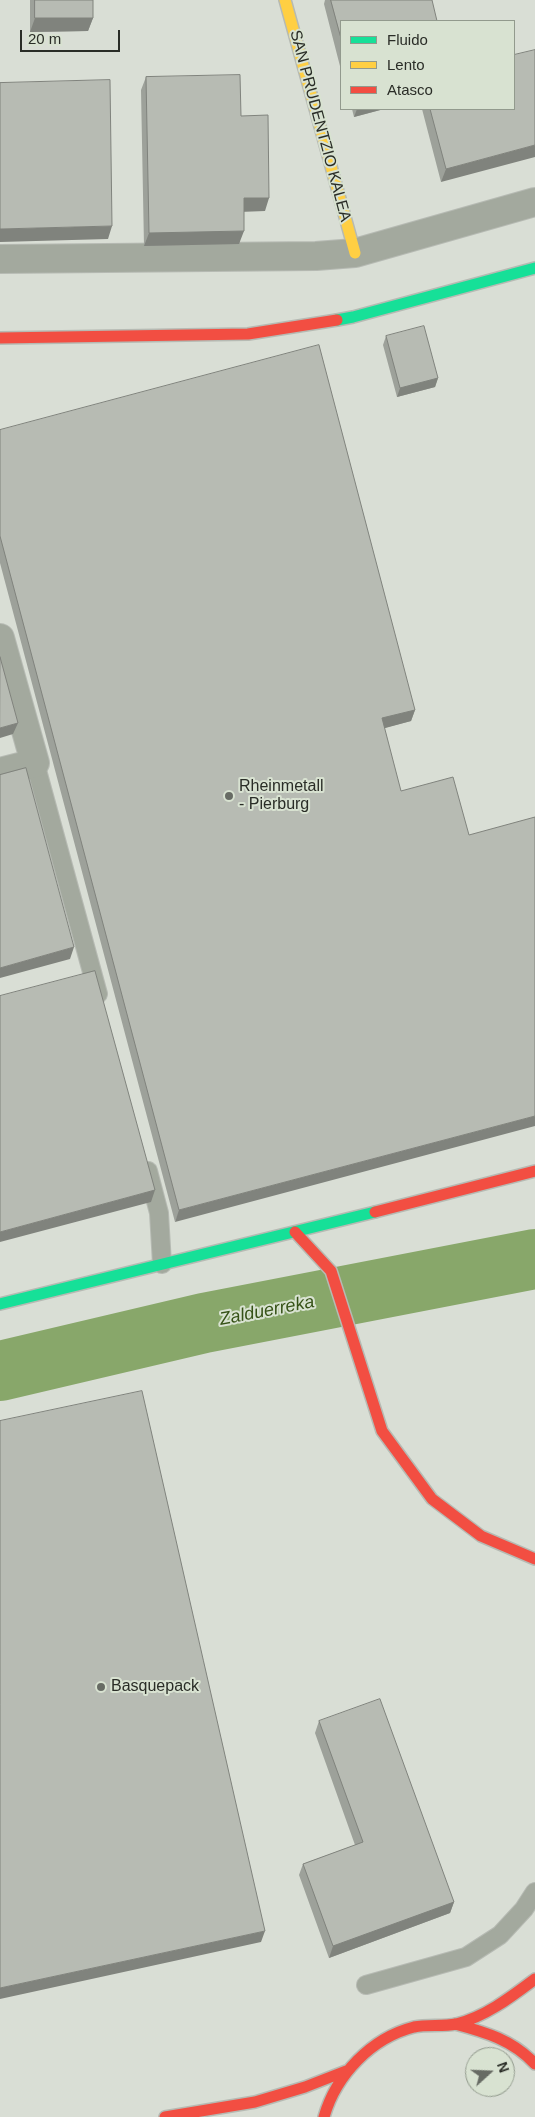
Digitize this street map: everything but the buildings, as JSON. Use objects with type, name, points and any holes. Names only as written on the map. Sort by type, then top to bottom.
[{"type":"main road","name":"SAN PRUDENTZIO KALEA","points":[[286,0],[355,253]]},
{"type":"main road","points":[[0,338],[248,334],[353,316],[535,268]]},
{"type":"main road","points":[[0,1304],[450,1194],[535,1171]]},
{"type":"main road","points":[[295,1232],[331,1271],[382,1431],[432,1499],[481,1536],[535,1559]]},
{"type":"main road","points":[[324,2117],[326,2107],[346,2071],[376,2044],[414,2027],[455,2024],[499,2006],[535,1979]]},
{"type":"main road","points":[[455,2024],[495,2034],[529,2057],[535,2064]]},
{"type":"main road","points":[[165,2117],[255,2102],[305,2087],[346,2071]]},
{"type":"street","points":[[0,259],[316,256],[355,253],[535,202]]},
{"type":"street","points":[[0,638],[35,763],[0,772]]},
{"type":"lane","points":[[35,763],[103,1011]]},
{"type":"lane","points":[[74,978],[93,973]]},
{"type":"lane","points":[[143,1156],[159,1213],[162,1264]]},
{"type":"lane","points":[[366,1985],[466,1957],[500,1935],[524,1909],[535,1892]]},
{"type":"waterway","name":"Zalduerreka","points":[[0,1371],[204,1323],[535,1259]]},
{"type":"traffic: fast","points":[[337,320],[535,268]]},
{"type":"traffic: fast","points":[[0,1304],[375,1212]]},
{"type":"traffic: slow","points":[[285,0],[355,253]]},
{"type":"traffic: jam","points":[[0,338],[248,334],[337,320]]},
{"type":"traffic: jam","points":[[375,1212],[535,1171]]},
{"type":"traffic: jam","points":[[295,1232],[331,1271],[382,1431],[432,1499],[481,1536],[535,1559]]},
{"type":"traffic: jam","points":[[324,2117],[337,2087],[346,2073],[357,2060],[383,2040],[398,2032],[414,2027],[451,2025],[477,2017],[517,1993],[535,1979]]},
{"type":"traffic: jam","points":[[455,2024],[498,2038],[517,2049],[535,2064]]},
{"type":"traffic: jam","points":[[165,2117],[255,2102],[305,2087],[346,2071]]},
{"type":"place","name":"Rheinmetall - Pierburg","points":[[229,796]]},
{"type":"place","name":"Basquepack","points":[[101,1687]]}]
